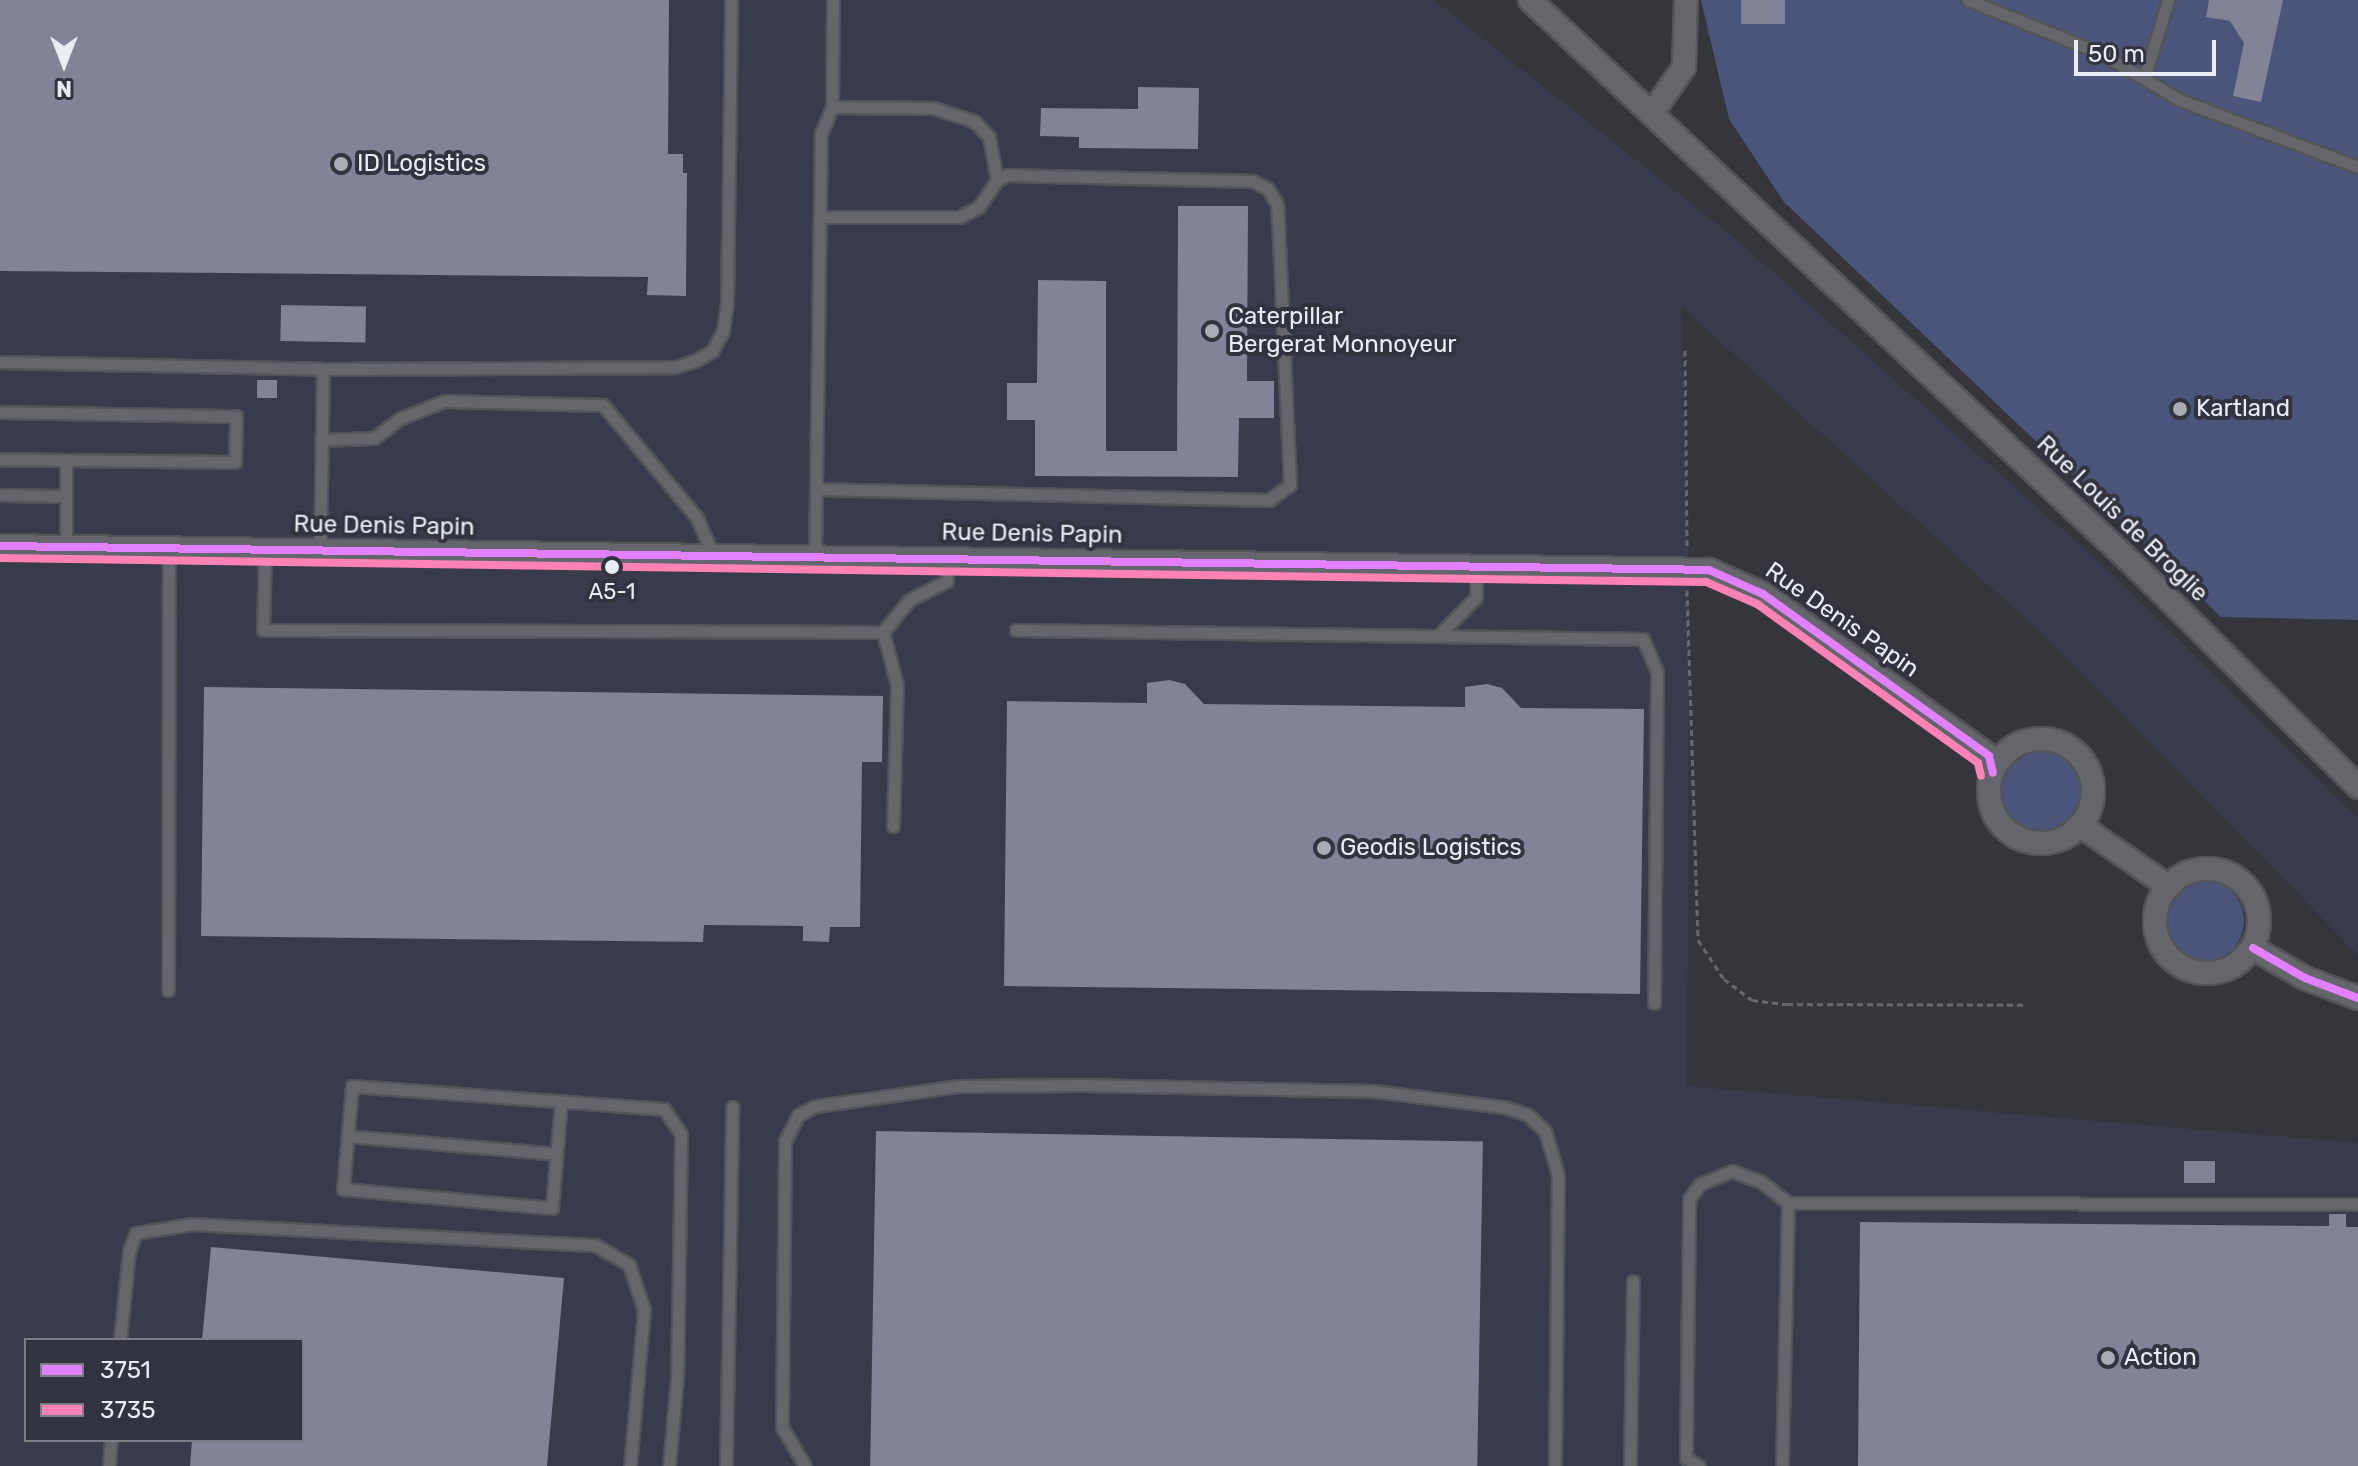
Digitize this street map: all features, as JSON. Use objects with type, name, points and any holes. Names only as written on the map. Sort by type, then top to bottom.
[{"type":"street","name":"Rue Louis de Broglie","points":[[1530,0],[1846,292],[2137,568],[2358,787]]},
{"type":"street","points":[[1653,112],[1684,67],[1686,0]]},
{"type":"street","name":"Rue Denis Papin","points":[[0,546],[1687,568],[1735,578],[1763,594],[1989,756],[1993,773]]},
{"type":"street","points":[[2045,739],[2068,747],[2086,764],[2092,779],[2090,812],[2081,826],[2053,842],[2037,843],[2008,831],[1991,804],[1993,773],[2007,753],[2028,741],[2045,739]]},
{"type":"street","points":[[2081,826],[2168,886]]},
{"type":"street","points":[[2210,869],[2239,879],[2257,904],[2259,934],[2253,948],[2229,969],[2198,973],[2182,968],[2165,952],[2155,930],[2157,907],[2168,886],[2195,870],[2210,869]]},
{"type":"street","points":[[2253,948],[2305,978],[2358,998]]},
{"type":"lane","points":[[0,362],[323,369],[675,367],[712,351],[723,331],[727,303],[731,0]]},
{"type":"lane","points":[[815,557],[821,134],[832,107],[833,0]]},
{"type":"lane","points":[[1968,0],[2102,54],[2144,79],[2236,124],[2358,167]]},
{"type":"lane","points":[[2144,79],[2168,0]]},
{"type":"lane","points":[[832,107],[933,108],[974,121],[989,137],[997,180]]},
{"type":"lane","points":[[816,489],[1269,500],[1290,485],[1277,204],[1268,189],[1253,181],[1007,175],[997,180],[979,207],[959,217],[820,217]]},
{"type":"lane","points":[[320,551],[323,369]]},
{"type":"lane","points":[[321,440],[374,438],[401,418],[444,401],[603,405],[697,518],[713,555]]},
{"type":"lane","points":[[0,412],[236,416],[235,462],[0,459]]},
{"type":"lane","points":[[66,460],[66,547]]},
{"type":"lane","points":[[0,495],[66,496]]},
{"type":"lane","points":[[168,990],[169,550]]},
{"type":"lane","points":[[265,550],[263,630],[883,632]]},
{"type":"lane","points":[[883,632],[909,600],[947,581],[947,559]]},
{"type":"lane","points":[[1438,636],[1476,597],[1476,564]]},
{"type":"lane","points":[[1016,630],[1643,639],[1657,672],[1654,1003]]},
{"type":"lane","points":[[883,632],[897,685],[893,826]]},
{"type":"lane","points":[[805,1466],[782,1427],[785,1141],[798,1115],[816,1106],[958,1086],[1083,1085],[1373,1091],[1504,1107],[1528,1115],[1545,1131],[1558,1175],[1555,1466]]},
{"type":"lane","points":[[561,1102],[552,1208],[343,1189],[352,1086],[664,1109],[681,1134],[677,1378],[669,1466]]},
{"type":"lane","points":[[726,1466],[732,1107]]},
{"type":"lane","points":[[348,1136],[556,1154]]},
{"type":"lane","points":[[1699,1466],[1686,1462],[1689,1199],[1700,1184],[1732,1171],[1760,1181],[1788,1203],[2358,1204]]},
{"type":"lane","points":[[1782,1466],[1788,1203]]},
{"type":"lane","points":[[120,1338],[129,1251],[136,1233],[192,1224],[595,1245],[629,1265],[644,1310],[630,1466]]},
{"type":"lane","points":[[1630,1466],[1633,1281]]},
{"type":"lane","points":[[109,1466],[111,1442]]},
{"type":"path","points":[[1685,350],[1687,568],[1698,940],[1724,979],[1752,1000],[1775,1003],[2023,1005]]},
{"type":"shaded area","points":[[0,0],[1434,0],[1737,240],[2118,579],[2358,818],[2358,955],[2051,642],[1681,306],[1689,578],[1687,1086],[2358,1143],[2358,1466],[0,1466]]},
{"type":"shaded area","name":"Kartland","points":[[1701,0],[2358,0],[2358,620],[2221,617],[1784,202],[1729,119]]},
{"type":"shaded area","points":[[2033,750],[2049,750],[2064,757],[2075,768],[2082,791],[2079,807],[2070,820],[2049,832],[2033,832],[2018,825],[2007,814],[2000,799],[2000,783],[2007,768],[2018,757]]},
{"type":"shaded area","points":[[2203,880],[2219,883],[2232,892],[2241,905],[2244,921],[2241,937],[2232,950],[2219,959],[2203,962],[2187,959],[2174,950],[2165,937],[2162,921],[2165,905],[2174,892],[2187,883]]},
{"type":"building","name":"ID Logistics","points":[[0,0],[669,0],[668,154],[683,154],[683,173],[687,173],[686,296],[647,295],[648,277],[0,271]]},
{"type":"building","points":[[1741,0],[1785,0],[1785,24],[1741,24]]},
{"type":"building","points":[[2209,0],[2283,0],[2261,102],[2233,96],[2244,43],[2230,21],[2206,17]]},
{"type":"building","points":[[1138,87],[1199,88],[1198,149],[1079,148],[1079,137],[1040,136],[1041,108],[1138,109]]},
{"type":"building","name":"Caterpillar Bergerat Monnoyeur","points":[[1178,206],[1248,206],[1247,381],[1274,381],[1274,418],[1239,418],[1238,477],[1035,476],[1035,420],[1007,420],[1007,383],[1037,383],[1038,280],[1106,281],[1106,451],[1177,451]]},
{"type":"building","points":[[281,305],[366,306],[365,342],[280,341]]},
{"type":"building","points":[[257,380],[277,380],[277,398],[257,398]]},
{"type":"building","name":"Geodis Logistics","points":[[1169,680],[1185,684],[1204,704],[1465,707],[1465,687],[1487,684],[1502,688],[1521,708],[1644,709],[1640,994],[1004,986],[1007,701],[1147,703],[1147,683]]},
{"type":"building","points":[[204,687],[883,696],[882,762],[862,762],[860,927],[830,927],[829,942],[803,941],[803,926],[704,925],[703,942],[201,936]]},
{"type":"building","points":[[876,1131],[1483,1142],[1477,1466],[870,1466]]},
{"type":"building","points":[[2184,1161],[2215,1161],[2215,1183],[2184,1183]]},
{"type":"building","name":"Action","points":[[2329,1214],[2346,1214],[2346,1227],[2358,1227],[2358,1466],[1858,1466],[1860,1222],[2329,1226]]},
{"type":"building","points":[[211,1247],[564,1278],[547,1466],[190,1466],[192,1442],[304,1442],[304,1338],[202,1338]]},
{"type":"transit line","name":"3751","points":[[0,546],[1709,570],[1763,594],[1989,756],[1993,773]]},
{"type":"transit line","name":"3735","points":[[0,558],[1706,582],[1757,604],[1978,763],[1981,776]]},
{"type":"transit line","name":"3751","points":[[2253,948],[2305,978],[2358,998]]},
{"type":"place","name":"ID Logistics","points":[[341,164]]},
{"type":"place","name":"Caterpillar Bergerat Monnoyeur","points":[[1212,331]]},
{"type":"place","name":"Kartland","points":[[2180,409]]},
{"type":"place","name":"A5-1","points":[[612,567]]},
{"type":"place","name":"Geodis Logistics","points":[[1324,848]]},
{"type":"place","name":"Action","points":[[2108,1358]]}]
